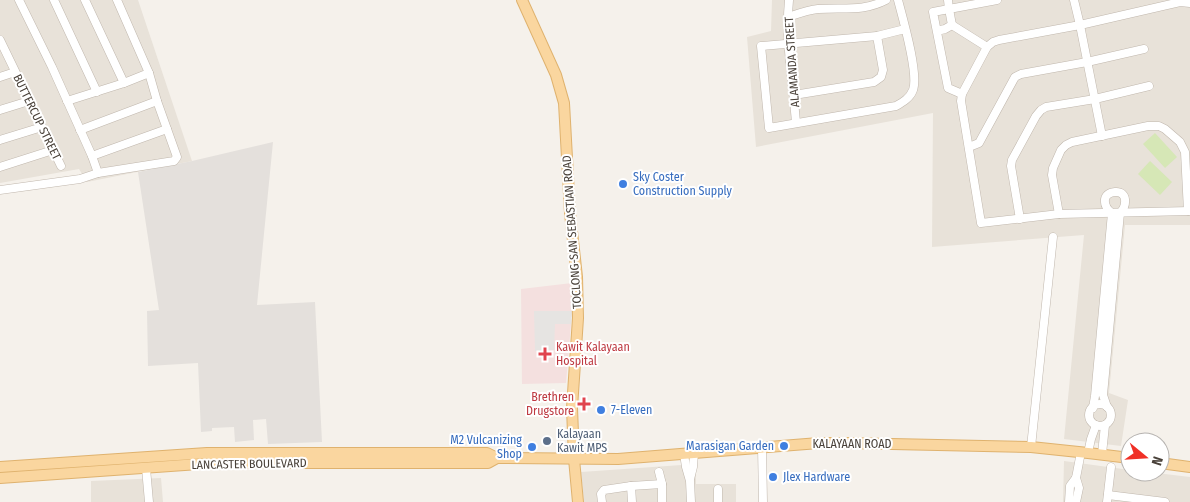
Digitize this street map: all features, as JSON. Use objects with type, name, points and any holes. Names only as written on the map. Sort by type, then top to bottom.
[{"type":"main road","name":"TOCLONG-SAN SEBASTIAN ROAD","points":[[522,0],[556,75],[564,103],[569,194],[577,277],[578,318],[572,408],[578,502]]},
{"type":"main road","name":"KALAYAAN ROAD","points":[[574,460],[618,459],[819,443],[1031,447],[1120,457]]},
{"type":"main road","name":"LANCASTER BOULEVARD","points":[[0,466],[225,453],[487,453],[497,458],[574,460]]},
{"type":"main road","name":"LANCASTER BOULEVARD","points":[[0,478],[213,463],[488,463],[497,458]]},
{"type":"main road","points":[[47,464],[48,475]]},
{"type":"main road","points":[[1170,464],[1190,467]]},
{"type":"street","points":[[19,0],[52,67],[98,173]]},
{"type":"street","points":[[54,0],[97,92]]},
{"type":"street","points":[[85,0],[124,83]]},
{"type":"street","points":[[0,190],[80,179],[98,173],[174,161],[177,157],[149,73],[117,0]]},
{"type":"street","name":"ALAMANDA STREET","points":[[789,0],[789,43],[796,123]]},
{"type":"street","points":[[816,0],[816,9]]},
{"type":"street","points":[[788,17],[816,9],[862,8],[886,0]]},
{"type":"street","points":[[898,0],[905,29],[914,74],[913,90],[908,99],[896,106],[769,128],[761,46],[877,36],[905,29]]},
{"type":"street","points":[[948,0],[952,25],[987,47]]},
{"type":"street","points":[[962,94],[948,88],[933,12],[997,0]]},
{"type":"street","points":[[1074,0],[1102,136]]},
{"type":"street","points":[[1059,214],[1052,175],[1053,168],[1061,150],[1072,142],[1148,126],[1159,126],[1166,129],[1180,142],[1185,152],[1189,211],[1059,214],[981,223],[961,101],[962,94],[987,47],[999,40],[1080,25],[1180,2],[1190,3]]},
{"type":"street","points":[[937,30],[945,29],[952,25]]},
{"type":"street","points":[[794,95],[874,82],[881,76],[883,70],[877,36]]},
{"type":"street","name":"BUTTERCUP STREET","points":[[1,43],[61,166]]},
{"type":"street","points":[[969,147],[979,143],[1016,77],[1021,74],[1144,49]]},
{"type":"street","points":[[0,77],[15,72]]},
{"type":"street","points":[[67,101],[149,73]]},
{"type":"street","points":[[1020,219],[1011,172],[1012,160],[1041,110],[1046,107],[1095,99],[1149,86]]},
{"type":"street","points":[[0,110],[29,101]]},
{"type":"street","points":[[80,130],[157,101]]},
{"type":"street","points":[[0,140],[42,127]]},
{"type":"street","points":[[92,156],[167,129]]},
{"type":"street","points":[[0,167],[53,150]]},
{"type":"street","points":[[1102,454],[1105,425],[1111,416],[1103,395],[1116,213]]},
{"type":"street","points":[[1105,425],[1096,425],[1091,420],[1090,414],[1096,396],[1116,213]]},
{"type":"street","points":[[1031,447],[1053,237]]},
{"type":"street","points":[[1093,408],[1098,405],[1107,407]]},
{"type":"street","points":[[1069,502],[1070,486],[1076,478],[1084,452],[1096,425]]},
{"type":"street","points":[[762,447],[762,502]]},
{"type":"street","points":[[689,453],[693,468],[690,481],[691,502]]},
{"type":"street","points":[[1111,467],[1107,498],[1165,502]]},
{"type":"street","points":[[146,468],[149,502]]},
{"type":"street","points":[[659,472],[662,484],[662,502]]},
{"type":"street","points":[[1076,478],[1079,488],[1076,502]]},
{"type":"street","points":[[602,502],[602,491],[604,490],[662,484]]},
{"type":"street","points":[[631,486],[632,502]]},
{"type":"street","points":[[718,489],[718,502]]},
{"type":"shaded area","points":[[0,0],[138,0],[192,161],[87,182],[79,169],[0,183]]},
{"type":"shaded area","points":[[772,0],[1190,0],[1190,225],[1125,225],[1109,393],[1128,400],[1123,432],[1120,432],[1120,446],[1064,439],[1084,235],[932,247],[933,113],[756,147],[747,37],[771,31]]},
{"type":"shaded area","points":[[273,142],[257,305],[315,302],[322,442],[268,444],[266,419],[253,420],[254,440],[235,442],[234,427],[212,428],[212,431],[201,432],[198,363],[148,366],[147,311],[159,310],[138,172]]},
{"type":"shaded area","name":"Kawit Kalayaan Hospital","points":[[572,283],[566,383],[522,384],[521,289]]},
{"type":"shaded area","points":[[534,311],[572,311],[571,324],[555,324],[554,350],[535,351]]},
{"type":"shaded area","points":[[1064,461],[1120,469],[1120,482],[1170,482],[1170,475],[1190,477],[1190,502],[1063,502]]},
{"type":"shaded area","points":[[696,464],[696,484],[736,484],[736,502],[584,502],[581,472]]},
{"type":"shaded area","points":[[161,478],[163,502],[91,502],[91,481]]},
{"type":"green space","points":[[1155,133],[1177,157],[1165,168],[1143,144]]},
{"type":"green space","points":[[1150,161],[1172,182],[1160,195],[1138,174]]},
{"type":"place","name":"Sky Coster Construction Supply","points":[[623,184]]},
{"type":"place","name":"Kawit Kalayaan Hospital","points":[[545,354]]},
{"type":"place","name":"Brethren Drugstore","points":[[584,404]]},
{"type":"place","name":"7-Eleven","points":[[601,410]]},
{"type":"place","name":"Kalayaan Kawit MPS","points":[[547,441]]},
{"type":"place","name":"Marasigan Garden","points":[[784,446]]},
{"type":"place","name":"M2 Vulcanizing Shop","points":[[532,447]]},
{"type":"place","name":"Jlex Hardware","points":[[773,477]]}]
